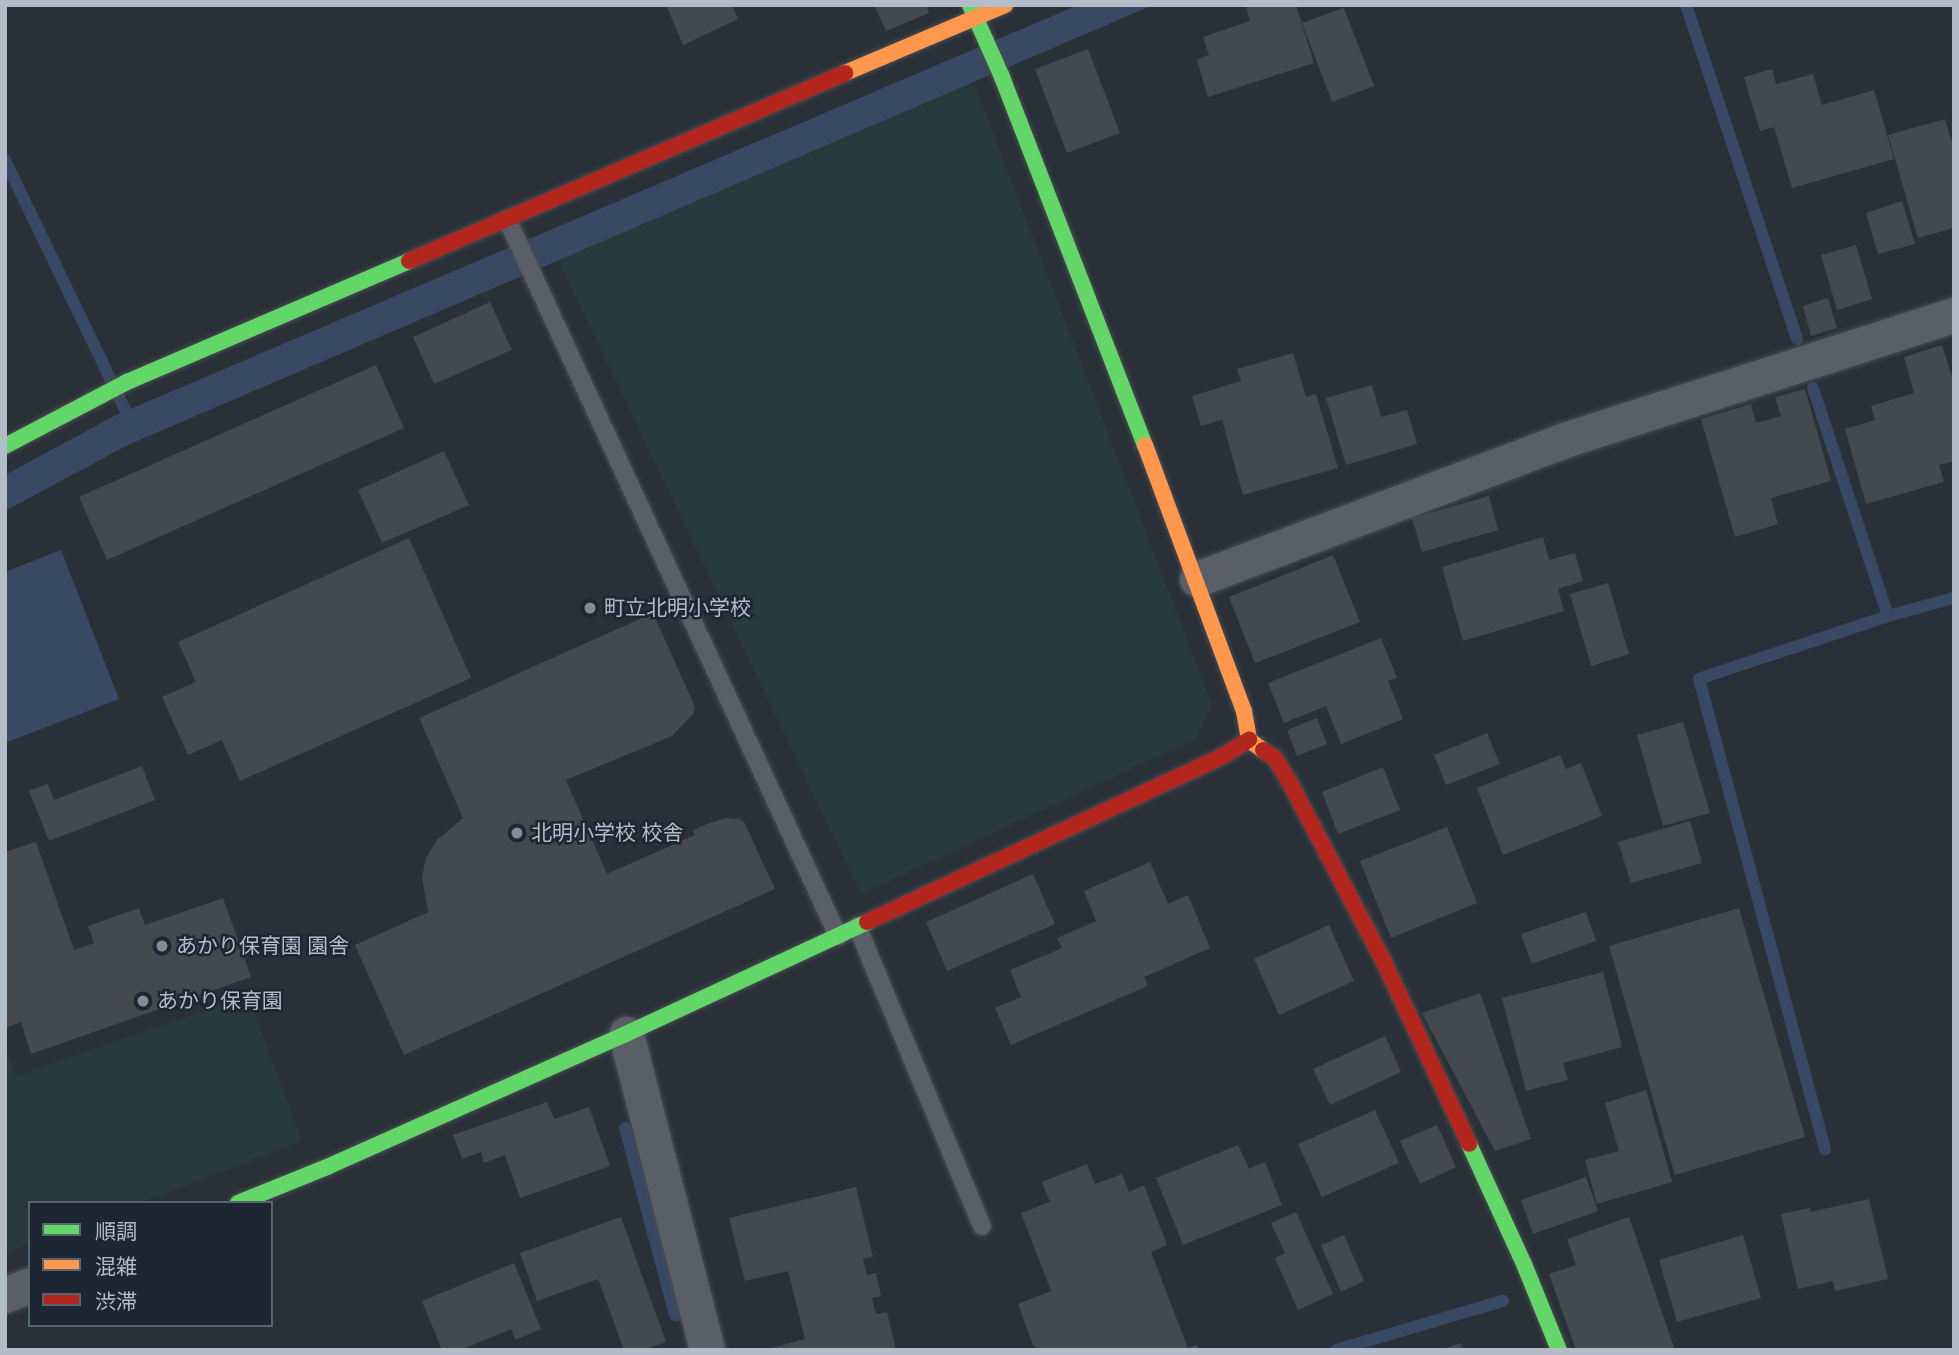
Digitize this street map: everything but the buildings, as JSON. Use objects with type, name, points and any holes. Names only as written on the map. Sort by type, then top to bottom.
[{"type":"street","points":[[5,446],[127,382],[511,226],[973,11],[1005,5]]},
{"type":"street","points":[[973,11],[1003,77],[1196,579],[1244,711],[1249,740],[1275,758],[1383,960],[1524,1264],[1559,1350]]},
{"type":"street","points":[[1196,579],[1564,440],[1954,315]]},
{"type":"street","points":[[243,1201],[327,1167],[626,1034],[1223,757],[1249,740]]},
{"type":"street","points":[[626,1034],[707,1350]]},
{"type":"street","points":[[5,1295],[28,1287]]},
{"type":"lane","points":[[511,226],[838,936]]},
{"type":"lane","points":[[857,926],[982,1226]]},
{"type":"green space","points":[[969,82],[976,89],[1212,705],[1195,739],[861,894],[558,259]]},
{"type":"green space","points":[[248,996],[302,1141],[144,1201],[28,1201],[28,1245],[5,1253],[5,1047],[16,1076]]},
{"type":"water","points":[[1078,5],[1153,5],[128,445],[5,511],[5,475],[114,416]]},
{"type":"water","points":[[61,550],[119,699],[5,743],[5,572]]},
{"type":"waterway","points":[[1686,5],[1797,339]]},
{"type":"waterway","points":[[5,160],[132,424]]},
{"type":"waterway","points":[[1813,388],[1888,616],[1699,679],[1825,1149]]},
{"type":"waterway","points":[[1888,616],[1954,598]]},
{"type":"waterway","points":[[625,1128],[675,1315]]},
{"type":"waterway","points":[[1336,1350],[1503,1301]]},
{"type":"traffic: fast","points":[[970,5],[1002,77],[1145,445]]},
{"type":"traffic: fast","points":[[5,446],[127,382],[409,261]]},
{"type":"traffic: fast","points":[[243,1201],[327,1167],[626,1034],[867,922]]},
{"type":"traffic: fast","points":[[1469,1144],[1524,1264],[1559,1350]]},
{"type":"traffic: slow","points":[[845,73],[1005,5]]},
{"type":"traffic: slow","points":[[1145,445],[1244,711],[1249,740],[1263,750]]},
{"type":"traffic: jam","points":[[409,261],[845,73]]},
{"type":"traffic: jam","points":[[867,922],[1223,756],[1249,740]]},
{"type":"traffic: jam","points":[[1263,750],[1275,758],[1289,781],[1383,960],[1469,1144]]},
{"type":"place","name":"町立北明小学校","points":[[590,608]]},
{"type":"place","name":"北明小学校 校舎","points":[[517,833]]},
{"type":"place","name":"あかり保育園 園舎","points":[[162,946]]},
{"type":"place","name":"あかり保育園","points":[[143,1001]]}]
